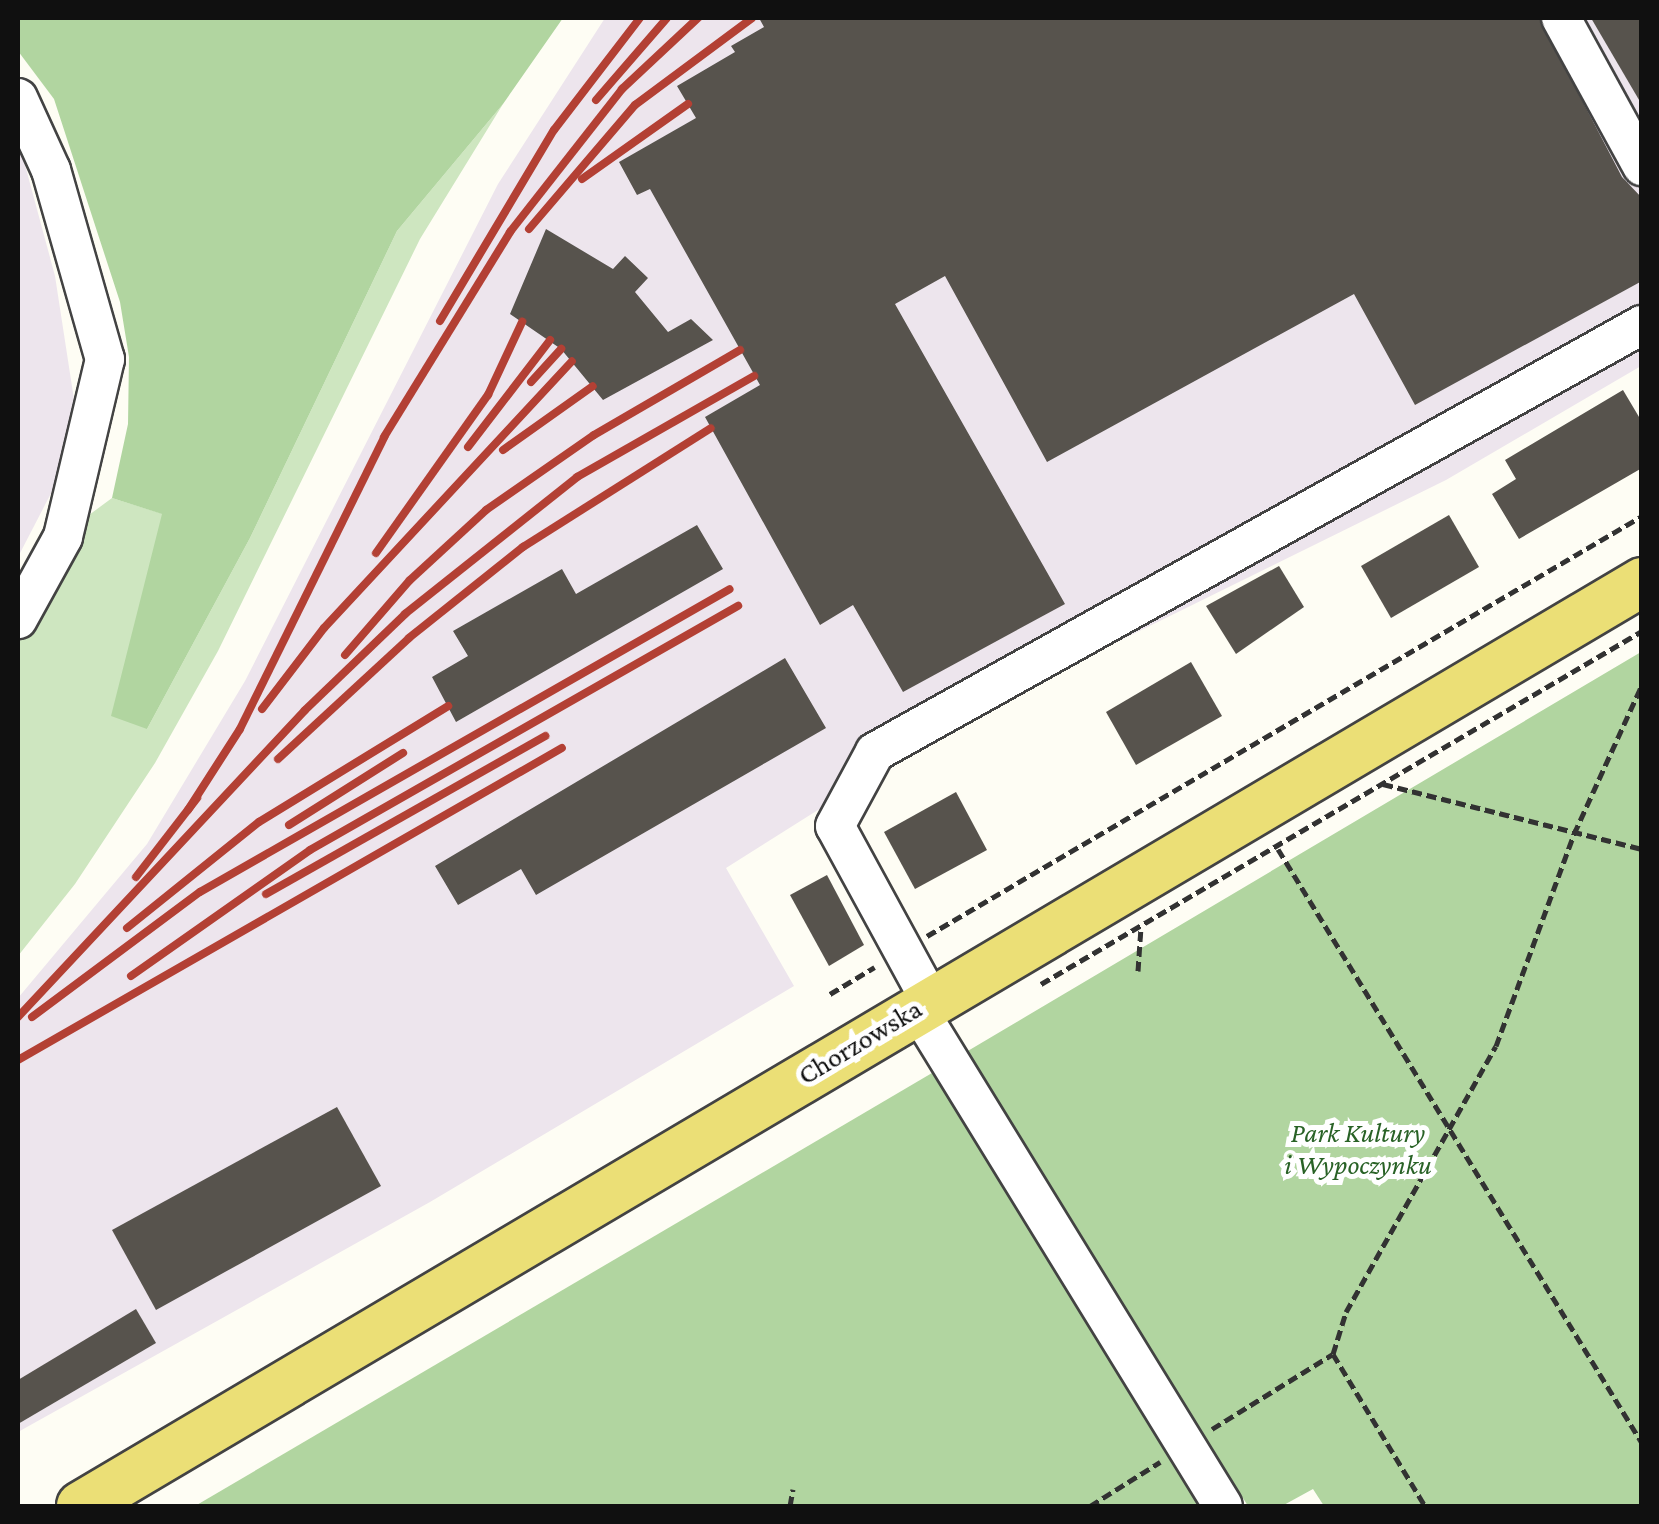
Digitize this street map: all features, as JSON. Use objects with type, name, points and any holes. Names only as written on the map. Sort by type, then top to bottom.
[{"type":"main road","name":"Chorzowska","points":[[81,1506],[1642,582]]},
{"type":"lane","points":[[1561,18],[1642,166]]},
{"type":"lane","points":[[18,98],[52,170],[104,360],[62,537],[18,619]]},
{"type":"lane","points":[[1222,1506],[1182,1448],[924,1004],[902,950],[834,826],[876,752],[1642,325]]},
{"type":"path","points":[[830,994],[1642,516]]},
{"type":"path","points":[[1066,970],[1642,631]]},
{"type":"path","points":[[1090,1506],[1333,1354],[1346,1312],[1436,1152],[1453,1132],[1496,1046],[1574,834],[1642,686]]},
{"type":"path","points":[[1381,784],[1642,849]]},
{"type":"path","points":[[1277,848],[1642,1443]]},
{"type":"path","points":[[1138,971],[1141,926]]},
{"type":"path","points":[[1333,1354],[1425,1506]]},
{"type":"path","points":[[790,1506],[793,1490]]},
{"type":"shaded area","points":[[605,18],[1641,18],[1641,366],[1446,480],[967,716],[726,868],[794,986],[430,1202],[18,1432],[18,998],[147,844],[245,681],[498,184]]},
{"type":"shaded area","points":[[18,139],[55,276],[77,419],[61,474],[18,557]]},
{"type":"green space","points":[[18,18],[563,18],[503,104],[397,231],[250,538],[147,729],[111,716],[162,514],[112,498],[128,424],[129,357],[120,302],[54,99],[18,51]]},
{"type":"green space","points":[[503,104],[420,239],[218,651],[155,763],[75,884],[18,956],[18,641],[89,515],[112,498],[163,514],[143,605],[147,729],[250,538],[397,231]]},
{"type":"green space","name":"Park Kultury i Wypoczynku","points":[[1641,652],[1641,1506],[1324,1506],[1313,1489],[1282,1506],[1248,1506],[961,1055]]},
{"type":"green space","points":[[932,1073],[1209,1506],[195,1506]]},
{"type":"building","points":[[759,18],[1539,18],[1622,177],[1642,198],[1642,281],[1415,405],[1354,294],[1047,462],[945,276],[895,304],[1065,604],[903,692],[853,605],[820,625],[705,417],[760,385],[650,189],[637,195],[619,162],[696,118],[677,86],[735,52],[731,46],[764,27]]},
{"type":"building","points":[[1591,18],[1642,18],[1642,105]]},
{"type":"building","points":[[546,229],[613,269],[625,256],[648,278],[635,292],[668,332],[691,319],[713,340],[603,400],[561,349],[510,314]]},
{"type":"building","points":[[1623,390],[1642,422],[1642,468],[1519,539],[1492,494],[1516,479],[1505,460]]},
{"type":"building","points":[[1449,515],[1479,567],[1391,618],[1361,566]]},
{"type":"building","points":[[697,525],[723,569],[456,722],[432,677],[468,656],[453,631],[562,569],[576,594]]},
{"type":"building","points":[[1279,566],[1304,607],[1236,654],[1206,606]]},
{"type":"building","points":[[785,658],[826,728],[536,895],[521,869],[458,905],[435,866]]},
{"type":"building","points":[[1191,662],[1222,716],[1136,765],[1106,712]]},
{"type":"building","points":[[956,792],[987,850],[915,889],[884,832]]},
{"type":"building","points":[[827,875],[864,945],[829,966],[790,895]]},
{"type":"building","points":[[337,1107],[381,1186],[156,1310],[112,1230]]},
{"type":"building","points":[[136,1309],[156,1343],[18,1424],[18,1380]]},
{"type":"railway","points":[[440,321],[554,130],[640,18]]},
{"type":"railway","points":[[596,100],[667,18]]},
{"type":"railway","points":[[188,810],[240,729],[384,437],[510,232],[622,89],[698,18]]},
{"type":"railway","points":[[529,229],[635,105],[752,18]]},
{"type":"railway","points":[[582,179],[688,104]]},
{"type":"railway","points":[[376,553],[488,395],[522,322]]},
{"type":"railway","points":[[468,447],[550,340]]},
{"type":"railway","points":[[531,382],[561,349]]},
{"type":"railway","points":[[345,655],[410,580],[486,510],[594,435],[740,350]]},
{"type":"railway","points":[[262,709],[324,628],[572,361]]},
{"type":"railway","points":[[18,1017],[305,710],[405,614],[577,477],[754,376]]},
{"type":"railway","points":[[503,450],[593,386]]},
{"type":"railway","points":[[278,759],[409,638],[523,547],[711,428]]},
{"type":"railway","points":[[32,1017],[200,892],[730,589]]},
{"type":"railway","points":[[131,976],[310,850],[738,606]]},
{"type":"railway","points":[[127,928],[259,822],[448,706]]},
{"type":"railway","points":[[266,894],[545,736]]},
{"type":"railway","points":[[18,1060],[562,748]]},
{"type":"railway","points":[[289,825],[403,753]]},
{"type":"railway","points":[[136,877],[197,798]]}]
